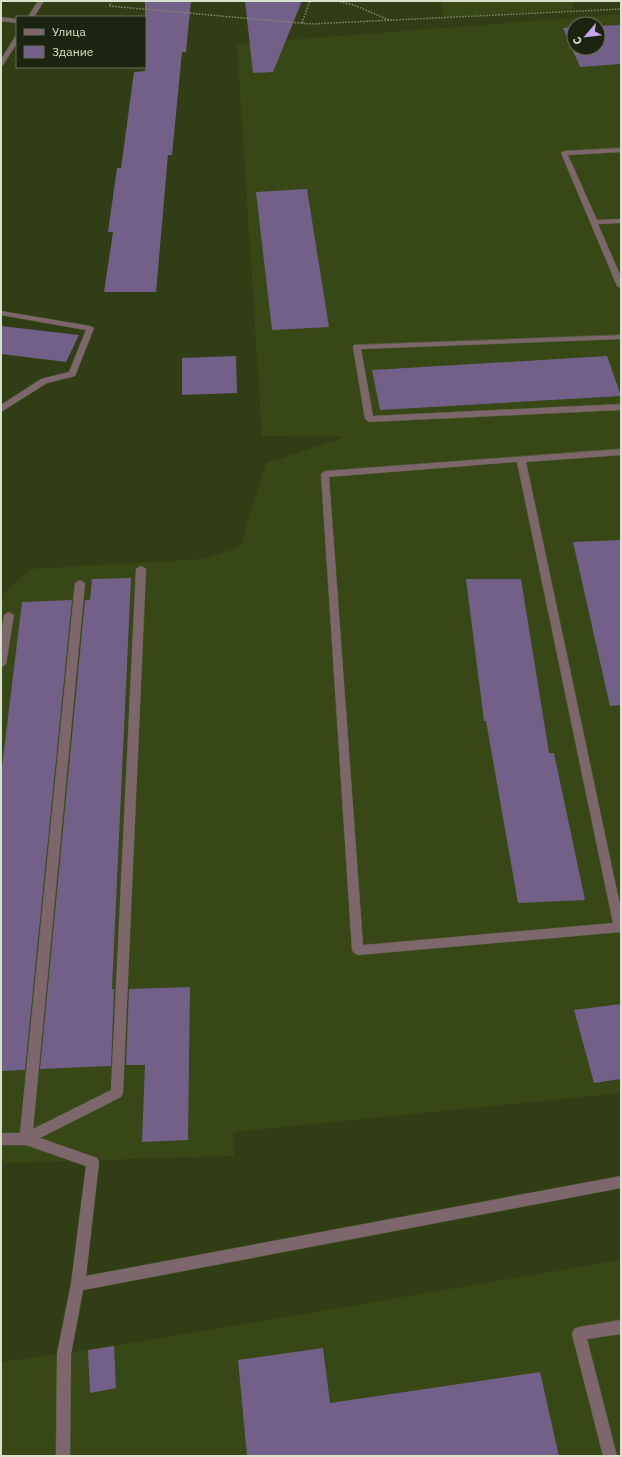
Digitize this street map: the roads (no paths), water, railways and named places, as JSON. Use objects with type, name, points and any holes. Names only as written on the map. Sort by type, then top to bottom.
[{"type":"street","points":[[32,16],[42,1]]},
{"type":"street","points":[[1,19],[16,20]]},
{"type":"street","points":[[1,64],[16,40]]},
{"type":"street","points":[[621,150],[564,153],[621,286]]},
{"type":"street","points":[[594,222],[621,221]]},
{"type":"street","points":[[1,313],[90,328],[72,374],[44,381],[1,409]]},
{"type":"street","points":[[621,337],[357,348],[369,419],[621,407]]},
{"type":"street","points":[[521,459],[620,927],[358,950],[325,474],[521,459],[621,452]]},
{"type":"street","points":[[26,1139],[117,1093],[141,569]]},
{"type":"street","points":[[26,1139],[80,583]]},
{"type":"street","points":[[1,664],[9,614]]},
{"type":"street","points":[[1,1139],[26,1139],[93,1162],[78,1284],[64,1354],[63,1456]]},
{"type":"street","points":[[78,1284],[621,1182]]},
{"type":"street","points":[[610,1456],[579,1334],[621,1327]]}]
